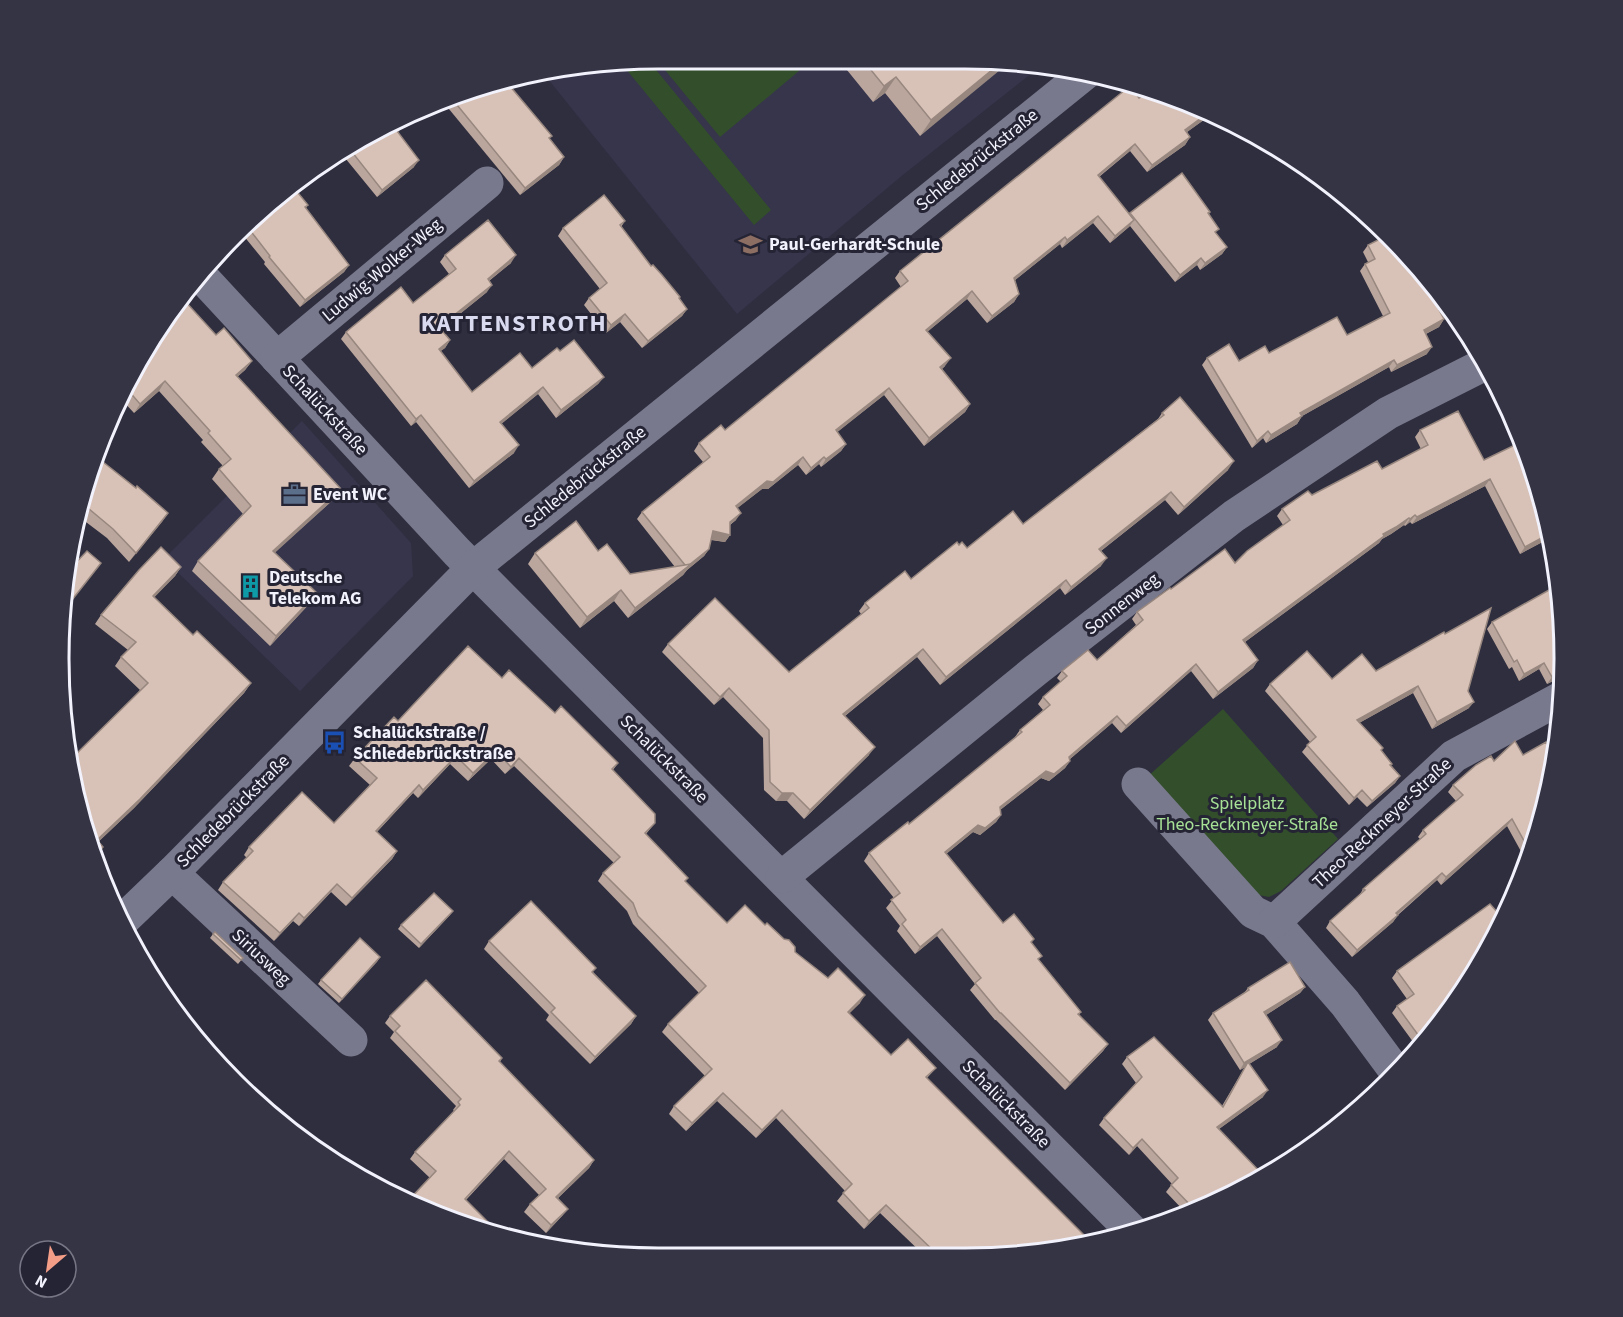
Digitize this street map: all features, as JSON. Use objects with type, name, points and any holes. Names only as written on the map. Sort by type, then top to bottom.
[{"type":"street","name":"Schledebrückstraße","points":[[128,915],[473,568],[1078,80]]},
{"type":"street","name":"Ludwig-Wolker-Weg","points":[[277,358],[487,183]]},
{"type":"street","name":"Schalückstraße","points":[[206,281],[473,568],[1126,1225]]},
{"type":"street","name":"Sonnenweg","points":[[782,877],[1036,670],[1234,516],[1388,413],[1477,368]]},
{"type":"street","name":"Theo-Reckmeyer-Straße","points":[[1274,922],[1454,756],[1552,703]]},
{"type":"street","points":[[1138,784],[1253,912],[1274,922],[1345,1003],[1391,1065]]},
{"type":"street","name":"Siriusweg","points":[[172,873],[351,1041]]},
{"type":"shaded area","name":"Paul-Gerhardt-Schule","points":[[658,69],[964,69],[1032,73],[904,174],[737,314],[548,79],[620,70]]},
{"type":"shaded area","points":[[302,421],[411,543],[413,576],[300,691],[164,559]]},
{"type":"green space","points":[[655,69],[771,210],[754,225],[627,70]]},
{"type":"green space","points":[[664,69],[797,69],[799,71],[720,137]]},
{"type":"green space","name":"Spielplatz Theo-Reckmeyer-Straße","points":[[1223,709],[1338,839],[1281,891],[1269,897],[1253,894],[1146,778]]},
{"type":"building","points":[[870,69],[992,70],[931,120],[896,77],[884,86]]},
{"type":"building","points":[[511,88],[552,136],[549,138],[564,157],[525,188],[457,105]]},
{"type":"building","points":[[1124,91],[1137,95],[1139,98],[1142,96],[1154,100],[1200,119],[1185,130],[1190,137],[1152,165],[1135,144],[1098,175],[1134,220],[1115,236],[1098,216],[1067,240],[1065,237],[1014,278],[1019,294],[992,316],[972,291],[926,330],[951,358],[940,367],[970,404],[929,438],[889,388],[836,430],[846,444],[811,468],[803,457],[773,482],[767,481],[736,506],[741,513],[730,522],[730,535],[713,531],[709,549],[689,565],[685,565],[642,512],[710,457],[699,443],[721,425],[725,430],[908,281],[900,271]]},
{"type":"building","points":[[399,130],[397,131],[419,160],[382,190],[354,154]]},
{"type":"building","points":[[1182,173],[1210,212],[1208,213],[1219,229],[1215,232],[1227,247],[1205,263],[1201,258],[1180,275],[1130,213]]},
{"type":"building","points":[[298,193],[308,205],[305,207],[349,265],[305,300],[252,233]]},
{"type":"building","points":[[604,195],[625,221],[620,225],[651,266],[653,265],[680,297],[687,309],[648,341],[625,314],[611,325],[589,298],[607,283],[563,228]]},
{"type":"building","points":[[488,220],[516,255],[488,279],[492,285],[439,327],[450,340],[439,349],[472,392],[520,353],[532,368],[557,348],[560,351],[574,340],[604,377],[561,410],[543,387],[500,422],[519,445],[474,481],[421,415],[416,419],[346,332],[401,287],[413,303],[456,269],[445,255]]},
{"type":"building","points":[[1379,240],[1408,270],[1438,309],[1444,319],[1424,330],[1432,347],[1397,365],[1394,360],[1300,413],[1302,416],[1271,435],[1268,431],[1257,441],[1207,358],[1229,344],[1239,361],[1265,346],[1269,353],[1337,317],[1347,335],[1390,313],[1365,264],[1375,259],[1368,245]]},
{"type":"building","points":[[188,304],[216,335],[224,328],[252,361],[236,375],[341,489],[273,551],[317,593],[276,636],[198,561],[251,506],[219,469],[231,459],[208,433],[210,431],[165,381],[140,404],[132,395],[168,331]]},
{"type":"building","points":[[1180,397],[1234,461],[1184,507],[1171,492],[1099,549],[1107,558],[1071,587],[1066,580],[946,677],[923,649],[843,714],[875,747],[810,810],[793,793],[782,793],[770,782],[769,730],[729,688],[720,697],[668,644],[715,598],[789,672],[869,608],[865,603],[905,571],[911,579],[957,542],[959,545],[962,542],[967,548],[1013,511],[1023,524],[1164,415],[1162,413]]},
{"type":"building","points":[[1458,411],[1484,460],[1514,445],[1523,469],[1542,538],[1525,547],[1490,479],[1417,517],[1415,515],[1409,518],[1383,534],[1384,536],[1243,640],[1258,660],[1218,692],[1196,664],[1126,726],[1117,716],[1069,757],[1070,761],[1054,774],[1046,771],[1000,807],[1001,815],[985,828],[978,825],[945,852],[1003,923],[1014,914],[1034,939],[1031,942],[1042,956],[1038,959],[1081,1012],[1078,1014],[1108,1044],[1070,1083],[1000,1013],[975,983],[981,978],[942,929],[920,947],[902,924],[906,920],[891,900],[900,893],[869,853],[908,822],[909,824],[1022,732],[1020,730],[1050,705],[1043,697],[1067,676],[1062,671],[1088,650],[1097,660],[1143,620],[1137,612],[1225,549],[1235,563],[1247,551],[1290,520],[1282,509],[1308,491],[1312,495],[1377,461],[1382,469],[1428,445],[1420,430]]},
{"type":"building","points":[[103,462],[136,488],[137,486],[168,513],[136,553],[113,529],[89,509]]},
{"type":"building","points":[[576,521],[598,551],[607,544],[630,574],[691,564],[635,608],[621,590],[587,617],[535,553]]},
{"type":"building","points":[[161,547],[181,567],[153,596],[193,635],[197,631],[251,683],[140,799],[97,840],[77,753],[148,683],[121,657],[136,642],[101,615]]},
{"type":"building","points":[[87,551],[101,563],[72,600],[74,582],[77,561]]},
{"type":"building","points":[[1550,590],[1553,620],[1554,676],[1544,663],[1524,674],[1517,660],[1514,662],[1492,622]]},
{"type":"building","points":[[1491,608],[1468,691],[1474,702],[1437,722],[1418,686],[1357,720],[1383,748],[1381,750],[1392,764],[1390,765],[1400,776],[1372,801],[1362,790],[1354,798],[1307,745],[1316,737],[1270,684],[1307,651],[1332,679],[1362,654],[1376,671]]},
{"type":"building","points":[[468,646],[502,678],[509,670],[555,713],[561,706],[618,763],[612,769],[655,814],[655,823],[645,833],[688,878],[685,881],[727,923],[745,905],[765,925],[767,923],[784,939],[789,940],[795,947],[795,952],[828,978],[838,968],[865,995],[848,1012],[891,1055],[908,1039],[936,1068],[926,1077],[1085,1236],[1003,1247],[931,1248],[886,1205],[869,1221],[843,1193],[852,1184],[782,1110],[762,1130],[723,1093],[692,1123],[674,1106],[712,1069],[668,1024],[706,986],[638,916],[633,903],[603,873],[620,857],[519,758],[511,767],[496,751],[473,773],[456,756],[423,790],[419,785],[376,831],[397,851],[352,898],[337,884],[304,918],[299,913],[280,933],[223,882],[253,851],[249,847],[302,792],[334,823],[377,778],[355,758],[394,717],[398,721]]},
{"type":"building","points":[[1515,741],[1523,755],[1546,742],[1548,745],[1543,774],[1525,842],[1512,819],[1446,877],[1442,873],[1357,950],[1330,921],[1426,834],[1423,830],[1463,795],[1453,785],[1476,765],[1491,756],[1494,761]]},
{"type":"building","points":[[434,893],[453,911],[421,944],[401,925]]},
{"type":"building","points":[[531,901],[596,968],[592,972],[636,1016],[595,1057],[551,1012],[555,1008],[489,941]]},
{"type":"building","points":[[1490,904],[1497,911],[1455,986],[1418,1035],[1397,1006],[1414,994],[1397,971]]},
{"type":"building","points":[[215,932],[243,958],[241,960],[213,934]]},
{"type":"building","points":[[360,938],[380,957],[342,999],[321,980]]},
{"type":"building","points":[[1290,962],[1305,987],[1264,1012],[1282,1040],[1244,1063],[1213,1013]]},
{"type":"building","points":[[426,980],[502,1058],[499,1061],[594,1160],[556,1197],[568,1209],[551,1225],[530,1204],[546,1189],[509,1151],[465,1199],[488,1223],[414,1194],[436,1171],[415,1152],[460,1105],[458,1102],[461,1099],[395,1031],[400,1026],[390,1016]]},
{"type":"building","points":[[1154,1037],[1223,1107],[1248,1062],[1268,1090],[1217,1127],[1258,1170],[1189,1203],[1171,1185],[1178,1178],[1142,1139],[1133,1148],[1104,1118],[1142,1077],[1127,1057]]},
{"type":"place","name":"Paul-Gerhardt-Schule","points":[[751,244]]},
{"type":"place","name":"Event WC","points":[[295,494]]},
{"type":"place","name":"Deutsche Telekom AG","points":[[251,587]]},
{"type":"place","name":"Schalückstraße / Schledebrückstraße","points":[[335,742]]},
{"type":"district","name":"KATTENSTROTH","points":[[514,323]]}]
